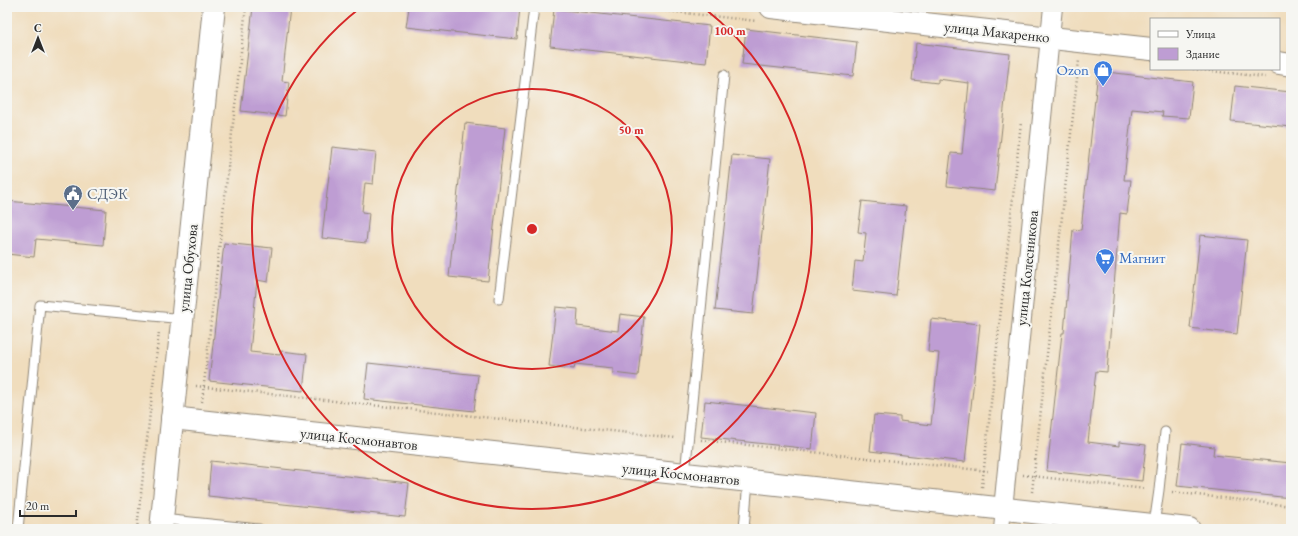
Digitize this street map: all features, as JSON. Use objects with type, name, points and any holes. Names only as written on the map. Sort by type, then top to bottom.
[{"type":"street","name":"улица Обухова","points":[[162,524],[214,7]]},
{"type":"street","name":"улица Макаренко","points":[[771,7],[1150,49]]},
{"type":"street","name":"улица Колесникова","points":[[1002,519],[1008,473],[1053,7]]},
{"type":"street","points":[[1280,68],[1291,65]]},
{"type":"street","name":"улица Космонавтов","points":[[172,418],[980,506],[1002,519],[1029,512],[1189,529]]},
{"type":"lane","points":[[499,299],[534,7]]},
{"type":"lane","points":[[685,474],[724,75]]},
{"type":"lane","points":[[18,529],[40,305],[183,319]]},
{"type":"lane","points":[[1154,525],[1165,432]]},
{"type":"lane","points":[[744,529],[748,481]]},
{"type":"lane","points":[[162,524],[259,529]]},
{"type":"path","points":[[200,422],[246,7]]},
{"type":"path","points":[[1029,512],[1082,42]]},
{"type":"path","points":[[980,506],[1022,115]]},
{"type":"path","points":[[177,384],[1008,473],[1291,506]]},
{"type":"building","points":[[253,7],[290,7],[282,81],[289,82],[285,116],[241,111]]},
{"type":"building","points":[[409,7],[520,7],[517,39],[406,27]]},
{"type":"building","points":[[554,9],[710,26],[706,63],[550,46]]},
{"type":"building","points":[[746,29],[857,42],[853,76],[742,64]]},
{"type":"building","points":[[916,43],[1010,54],[995,191],[947,186],[951,153],[962,154],[969,83],[938,79],[938,83],[912,80]]},
{"type":"building","points":[[1098,71],[1193,82],[1189,118],[1162,116],[1163,112],[1132,109],[1124,180],[1131,180],[1127,214],[1120,213],[1107,372],[1096,371],[1088,442],[1119,446],[1119,442],[1146,445],[1142,481],[1047,471],[1062,333],[1064,333],[1073,229],[1081,230]]},
{"type":"building","points":[[1235,86],[1291,92],[1291,127],[1231,121]]},
{"type":"building","points":[[465,123],[505,128],[488,281],[449,277]]},
{"type":"building","points":[[332,147],[376,152],[373,184],[365,183],[362,212],[369,213],[366,243],[322,238]]},
{"type":"building","points":[[732,155],[770,159],[753,314],[715,310]]},
{"type":"building","points":[[7,201],[106,210],[103,245],[36,239],[34,257],[7,254]]},
{"type":"building","points":[[862,201],[906,206],[896,296],[852,291],[855,261],[863,262],[866,233],[858,232]]},
{"type":"building","points":[[1200,235],[1247,240],[1237,334],[1190,328]]},
{"type":"building","points":[[224,243],[272,248],[268,282],[257,280],[250,352],[280,355],[281,351],[307,354],[303,391],[209,381]]},
{"type":"building","points":[[556,307],[578,309],[577,326],[618,331],[620,314],[644,317],[638,376],[613,373],[613,368],[575,364],[574,369],[549,366]]},
{"type":"building","points":[[931,319],[980,324],[965,462],[870,451],[874,415],[900,417],[900,421],[931,425],[939,353],[928,352]]},
{"type":"building","points":[[368,363],[478,375],[474,411],[364,399]]},
{"type":"building","points":[[705,401],[816,413],[812,449],[701,437]]},
{"type":"building","points":[[1182,443],[1214,447],[1213,455],[1291,463],[1291,498],[1177,486]]},
{"type":"building","points":[[211,461],[409,483],[405,517],[208,496]]},
{"type":"place","name":"Ozon","points":[[1103,87]]},
{"type":"place","name":"СДЭК","points":[[73,211]]},
{"type":"place","name":"Магнит","points":[[1105,275]]}]
